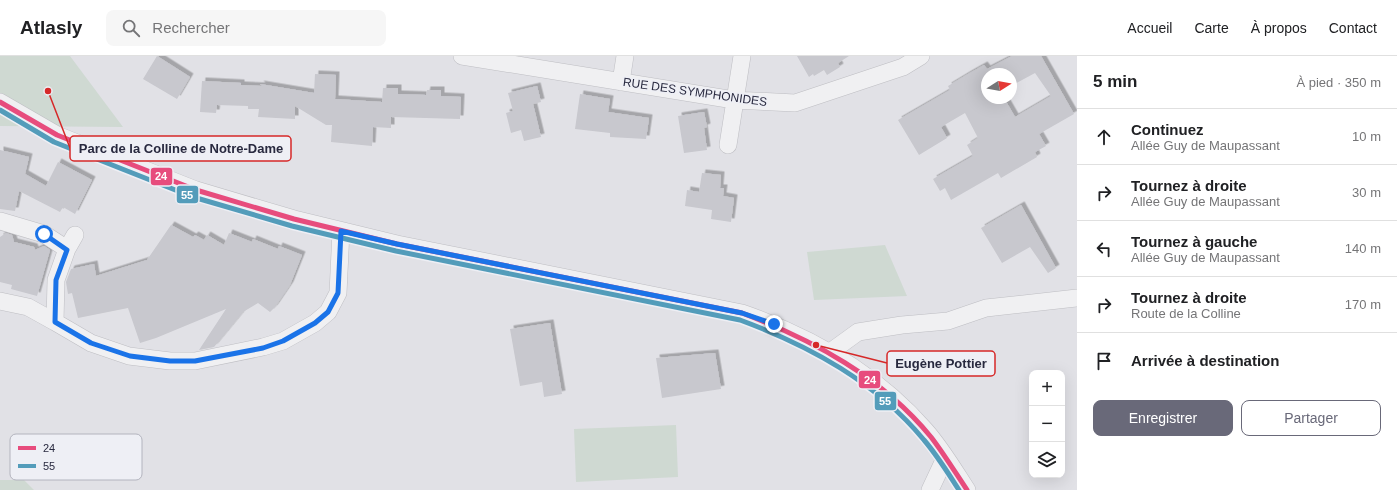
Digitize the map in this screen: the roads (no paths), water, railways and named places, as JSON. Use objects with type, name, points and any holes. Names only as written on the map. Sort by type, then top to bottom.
[{"type":"street","name":"RUE DES SYMPHONIDES","points":[[462,56],[734,100],[795,103],[903,67],[921,56]]},
{"type":"street","points":[[621,82],[624,56]]},
{"type":"street","points":[[728,145],[742,56]]},
{"type":"street","points":[[0,102],[57,135],[196,190],[294,219],[397,244],[742,313],[774,324],[829,353],[884,391],[925,430],[967,490]]},
{"type":"street","points":[[0,221],[71,242],[56,280],[55,322]]},
{"type":"street","points":[[0,301],[28,307],[91,343],[130,356],[163,360],[195,361],[263,348],[283,341],[315,323],[328,312],[338,293],[341,231]]},
{"type":"street","points":[[829,353],[858,332],[902,325],[948,321],[986,308],[1077,298]]},
{"type":"street","points":[[930,490],[945,458]]},
{"type":"place","name":"Parc de la Colline de Notre-Dame","points":[[48,91]]},
{"type":"place","name":"Eugène Pottier","points":[[816,345]]}]
